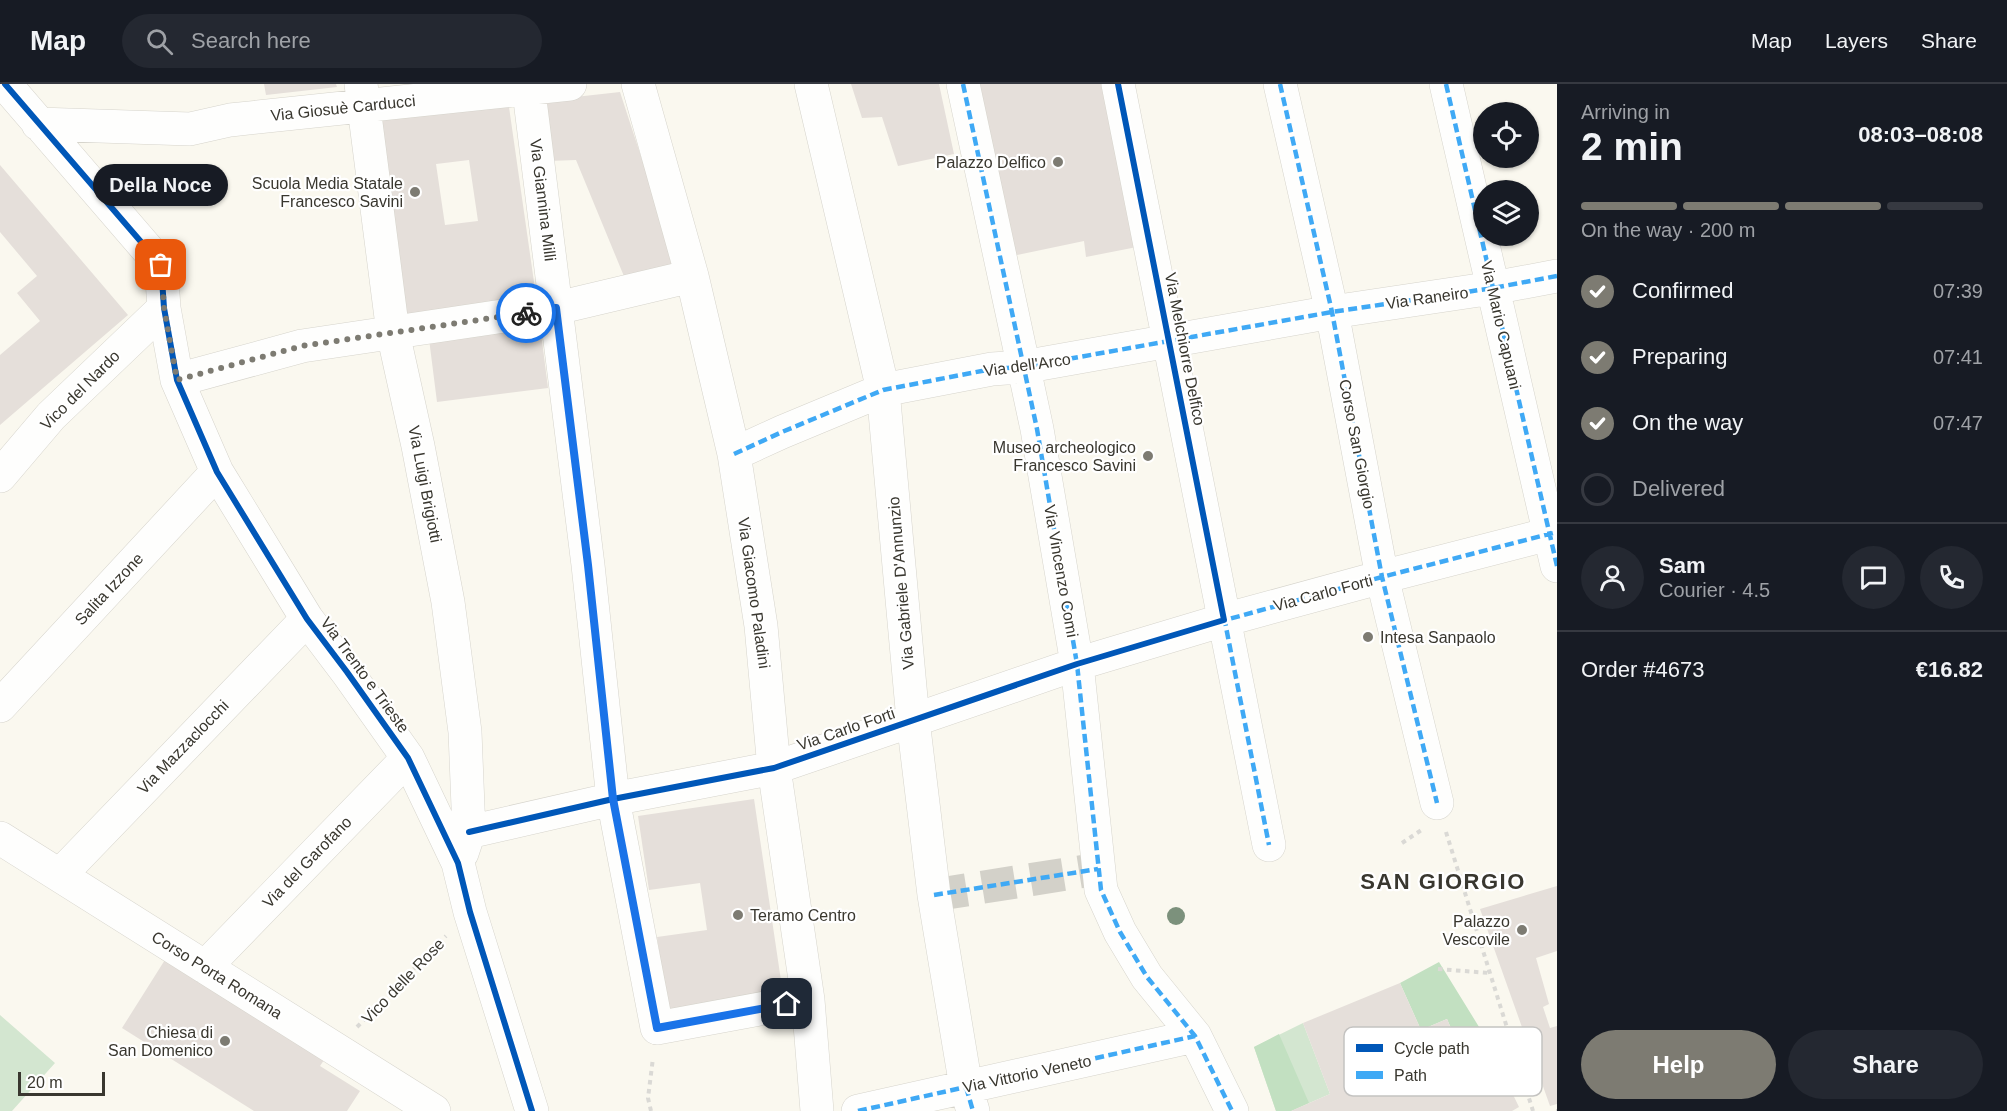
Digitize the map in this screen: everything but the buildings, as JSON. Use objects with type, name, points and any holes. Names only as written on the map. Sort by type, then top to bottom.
[{"type":"street","points":[[4,84],[38,124]]},
{"type":"street","name":"Via Giosuè Carducci","points":[[38,124],[190,129],[362,95],[570,84]]},
{"type":"street","name":"Via Giacomo Paladini","points":[[638,84],[692,276],[734,454],[761,626],[774,768],[808,1000],[817,1111]]},
{"type":"street","name":"Via Gabriele D'Annunzio","points":[[810,84],[884,390],[913,720],[934,895],[970,1099]]},
{"type":"street","name":"Via Vincenzo Comi","points":[[963,84],[1037,429],[1077,664],[1101,890],[1120,932],[1147,977],[1195,1036],[1232,1111]]},
{"type":"street","name":"Via Melchiorre Delfico","points":[[1118,84],[1269,845]]},
{"type":"street","name":"Corso San Giorgio","points":[[1280,84],[1332,312],[1382,577],[1437,803]]},
{"type":"street","name":"Via Mario Capuani","points":[[1446,84],[1553,532],[1557,566]]},
{"type":"street","name":"Via Giannina Milli","points":[[528,86],[588,565],[613,799],[657,1028]]},
{"type":"street","name":"Via Luigi Brigiotti","points":[[362,95],[393,333],[418,446],[448,602],[465,732],[469,832],[458,863]]},
{"type":"street","name":"Via Trento e Trieste","points":[[38,124],[161,265],[164,308],[177,380],[217,472],[307,619],[408,758],[458,863],[470,912],[532,1111]]},
{"type":"street","points":[[177,380],[302,346],[556,308],[692,276]]},
{"type":"street","name":"Via Raneiro","points":[[1332,312],[1557,276]]},
{"type":"street","name":"Vico del Nardo","points":[[0,476],[51,416],[164,308]]},
{"type":"street","name":"Via dell'Arco","points":[[734,454],[884,390],[992,369],[1023,367],[1332,312]]},
{"type":"street","name":"Salita Izzone","points":[[0,706],[217,472]]},
{"type":"street","name":"Via Carlo Forti","points":[[469,832],[613,799],[774,768],[1077,664],[1224,620],[1553,532]]},
{"type":"street","name":"Via Mazzaclocchi","points":[[60,875],[307,619]]},
{"type":"street","name":"Via del Garofano","points":[[205,967],[408,758]]},
{"type":"street","name":"Corso Porta Romana","points":[[0,838],[336,1049],[395,1101],[434,1111]]},
{"type":"street","points":[[657,1028],[808,1000]]},
{"type":"street","name":"Via Vittorio Veneto","points":[[858,1111],[970,1099],[1195,1036]]},
{"type":"path","points":[[1437,803],[1506,1027]]},
{"type":"path","points":[[1438,969],[1489,973]]},
{"type":"path","points":[[651,1111],[648,1098],[657,1028]]},
{"type":"path","points":[[1528,1096],[1533,1111]]},
{"type":"green space","points":[[1439,962],[1479,1027],[1450,1027],[1447,1019],[1428,1027],[1420,1027],[1400,983]]},
{"type":"green space","points":[[0,1015],[55,1063],[12,1111],[0,1111]]},
{"type":"green space","points":[[1303,1023],[1330,1094],[1291,1111],[1276,1111],[1254,1047]]},
{"type":"green space","points":[[1279,1034],[1309,1103],[1291,1111],[1276,1111],[1254,1047]]},
{"type":"tunnel","points":[[934,895],[1098,869]]},
{"type":"marked path","points":[[963,84],[1037,429],[1077,664],[1101,890],[1120,932],[1147,977],[1195,1036],[1232,1111]]},
{"type":"marked path","points":[[1280,84],[1332,312],[1382,577],[1437,803]]},
{"type":"marked path","points":[[1446,84],[1557,566]]},
{"type":"marked path","points":[[734,454],[883,390],[992,369],[1023,367],[1332,312],[1557,276]]},
{"type":"marked path","points":[[1218,622],[1557,532]]},
{"type":"marked path","points":[[1224,617],[1269,845]]},
{"type":"marked path","points":[[934,895],[1098,869]]},
{"type":"marked path","points":[[858,1111],[1195,1036]]},
{"type":"marked path","points":[[966,1087],[973,1111]]},
{"type":"cycle path","points":[[5,84],[161,265],[164,308],[177,380],[217,472],[307,619],[408,758],[458,863],[470,912],[532,1111]]},
{"type":"cycle path","points":[[469,832],[613,799],[774,768],[1077,664],[1224,620],[1118,84]]},
{"type":"way so far","points":[[161,265],[164,308],[177,380],[302,346],[526,313]]},
{"type":"place","name":"Palazzo Delfico","points":[[1058,162]]},
{"type":"place","name":"Scuola Media Statale Francesco Savini","points":[[415,192]]},
{"type":"place","name":"Della Noce","points":[[161,265]]},
{"type":"place","name":"Museo archeologico Francesco Savini","points":[[1148,456]]},
{"type":"place","name":"Intesa Sanpaolo","points":[[1368,637]]},
{"type":"place","name":"Teramo Centro","points":[[738,915]]},
{"type":"place","name":"Palazzo Vescovile","points":[[1522,930]]},
{"type":"place","name":"Chiesa di San Domenico","points":[[225,1041]]},
{"type":"district","name":"SAN GIORGIO","points":[[1443,881]]},
{"type":"route","points":[[526,313],[556,308],[588,565],[613,799],[657,1028],[787,1004]]}]
